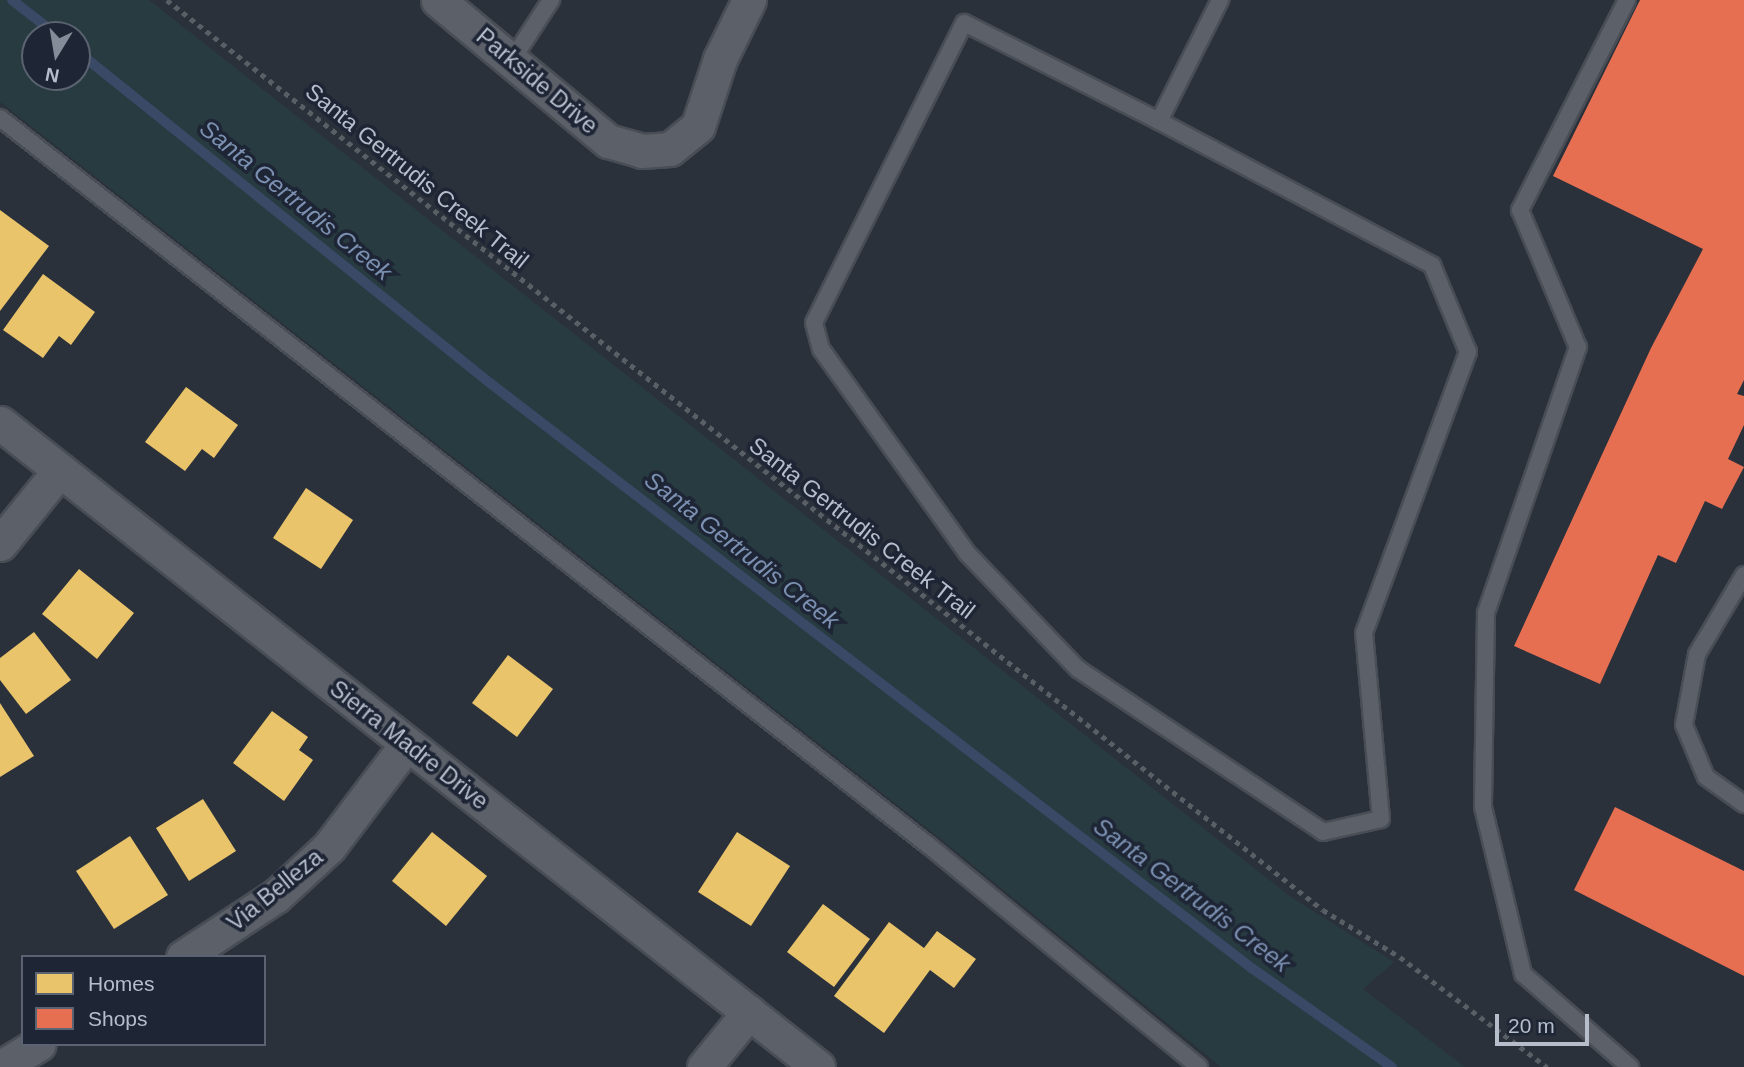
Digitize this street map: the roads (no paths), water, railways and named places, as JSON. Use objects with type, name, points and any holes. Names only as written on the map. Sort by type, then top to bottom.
[{"type":"street","name":"Parkside Drive","points":[[438,0],[608,141],[642,151],[670,149],[698,126],[720,59],[749,0]]},
{"type":"street","name":"Sierra Madre Drive","points":[[0,423],[818,1067]]},
{"type":"street","points":[[0,544],[60,470]]},
{"type":"street","name":"Via Belleza","points":[[186,955],[276,896],[329,847],[407,744]]},
{"type":"street","points":[[704,1067],[749,1012]]},
{"type":"street","points":[[1,1067],[36,1046]]},
{"type":"lane","points":[[512,60],[551,0]]},
{"type":"lane","points":[[1159,121],[1220,0]]},
{"type":"lane","points":[[1627,0],[1520,210],[1578,348],[1486,613],[1483,807],[1523,974],[1630,1067]]},
{"type":"lane","points":[[964,23],[1159,121],[1432,265],[1468,352],[1364,633],[1381,819],[1323,832],[1078,669],[968,554],[821,349],[814,323],[964,23]]},
{"type":"lane","points":[[0,118],[928,845],[1199,1067]]},
{"type":"lane","points":[[1744,575],[1697,654],[1687,692],[1684,724],[1693,752],[1706,778],[1744,804]]},
{"type":"waterway","name":"Santa Gertrudis Creek","points":[[12,0],[39,21]]},
{"type":"waterway","name":"Santa Gertrudis Creek","points":[[91,62],[490,383],[1253,969],[1392,1067]]}]
